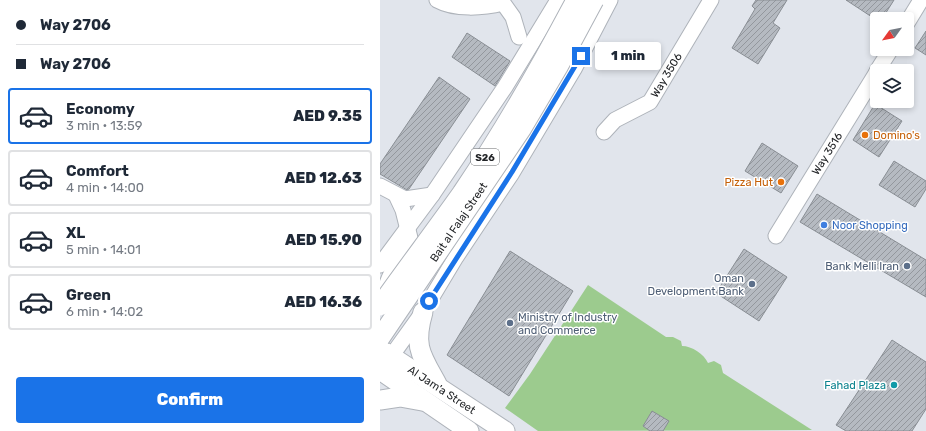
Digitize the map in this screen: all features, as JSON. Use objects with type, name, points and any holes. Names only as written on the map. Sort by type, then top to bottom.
[{"type":"main road","name":"Bait al Falaj Street","points":[[380,306],[462,193],[545,60],[576,0]]},
{"type":"main road","name":"Bait al Falaj Street","points":[[380,338],[522,128],[558,67],[594,0]]},
{"type":"main road","points":[[422,312],[417,338],[423,360],[438,385]]},
{"type":"main road","name":"Al Jam'a Street","points":[[382,364],[438,385],[504,431]]},
{"type":"main road","name":"Al Jam'a Street","points":[[382,364],[423,401],[469,431]]},
{"type":"main road","points":[[380,400],[400,397],[423,401]]},
{"type":"street","points":[[437,0],[443,3],[469,7],[488,7],[506,2],[513,17],[519,37]]},
{"type":"street","points":[[380,266],[432,195],[505,88],[558,0]]},
{"type":"street","points":[[382,364],[422,312],[512,172],[574,69],[610,0]]},
{"type":"street","name":"Way 3506","points":[[604,132],[615,120],[650,102],[711,0]]},
{"type":"street","points":[[914,12],[922,0]]},
{"type":"street","name":"Way 3516","points":[[776,236],[870,82]]},
{"type":"street","points":[[380,186],[404,198],[432,195]]},
{"type":"street","points":[[396,195],[403,210],[411,242],[385,279],[382,286],[383,305],[388,310],[400,315],[411,312],[446,264],[456,257]]},
{"type":"green space","points":[[588,285],[666,337],[673,337],[681,341],[682,346],[690,347],[697,351],[708,363],[714,361],[721,365],[723,373],[812,430],[538,431],[505,408],[530,374]]},
{"type":"building","points":[[756,0],[787,0],[773,23],[780,28],[758,64],[732,48],[755,9],[752,6]]},
{"type":"building","points":[[846,0],[894,0],[886,12],[870,12],[870,16]]},
{"type":"building","points":[[926,31],[926,55],[915,48]]},
{"type":"building","points":[[467,33],[510,61],[495,86],[452,57]]},
{"type":"building","points":[[439,77],[470,99],[407,190],[380,174],[380,164]]},
{"type":"building","points":[[873,108],[881,108],[902,121],[879,157],[853,140]]},
{"type":"building","points":[[762,143],[798,166],[781,193],[745,171]]},
{"type":"building","points":[[894,161],[926,181],[926,189],[915,207],[879,185]]},
{"type":"building","points":[[817,194],[926,260],[926,297],[800,222]]},
{"type":"building","points":[[744,249],[787,277],[759,321],[716,293]]},
{"type":"building","name":"Ministry of Industry and Commerce","points":[[510,251],[573,291],[509,396],[447,355]]},
{"type":"building","name":"Fahad Plaza","points":[[892,340],[926,362],[926,409],[912,431],[846,431],[836,425]]},
{"type":"building","points":[[652,411],[669,421],[663,431],[650,431],[643,426]]},
{"type":"place","name":"Domino's","points":[[865,135]]},
{"type":"place","name":"Pizza Hut","points":[[781,182]]},
{"type":"place","name":"Noor Shopping","points":[[824,225]]},
{"type":"place","name":"Bank Melli Iran","points":[[907,266]]},
{"type":"place","name":"Oman Development Bank","points":[[752,284]]},
{"type":"place","name":"Ministry of Industry and Commerce","points":[[510,323]]},
{"type":"place","name":"Fahad Plaza","points":[[894,385]]},
{"type":"route","points":[[429,301],[512,172],[581,56]]}]
